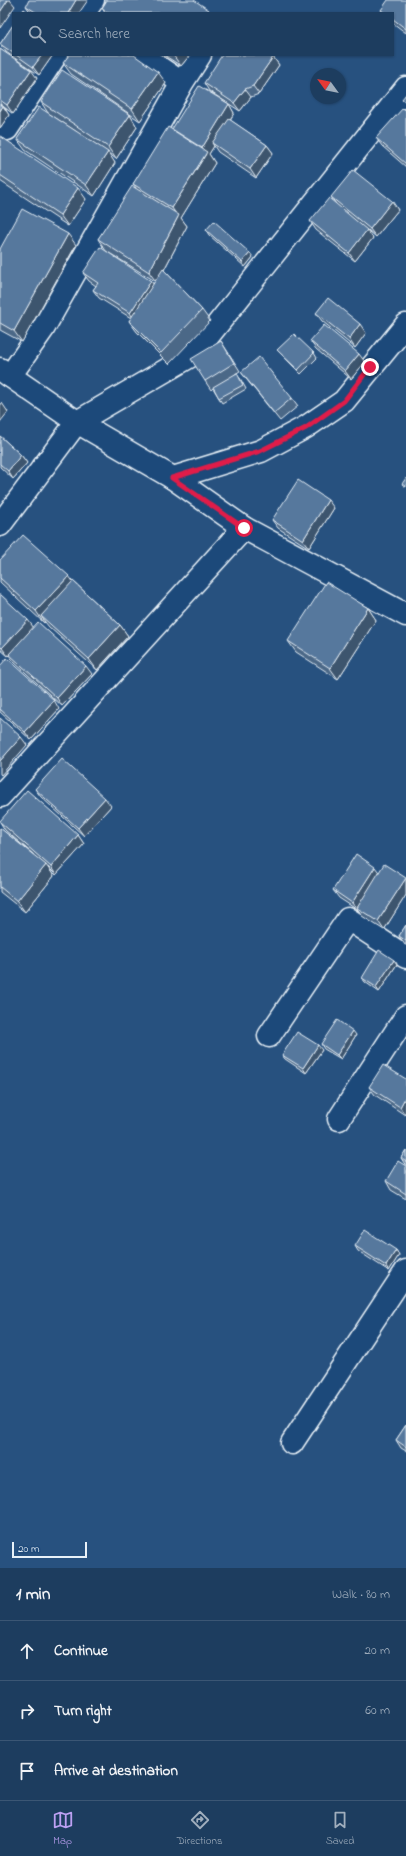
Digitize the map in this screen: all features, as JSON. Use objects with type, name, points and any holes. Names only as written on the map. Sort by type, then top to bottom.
[{"type":"street","points":[[85,12],[93,0]]},
{"type":"street","points":[[7,129],[55,56]]},
{"type":"street","points":[[142,56],[182,83]]},
{"type":"street","points":[[199,56],[182,83],[43,329],[5,373],[77,422],[172,478],[244,528],[406,615]]},
{"type":"street","points":[[0,525],[77,422],[194,354],[406,88]]},
{"type":"street","points":[[172,478],[260,451],[306,428],[344,401],[406,325]]},
{"type":"street","points":[[0,796],[244,528]]},
{"type":"street","points":[[269,1036],[348,919],[406,957]]},
{"type":"street","points":[[339,1119],[406,1016]]},
{"type":"street","points":[[292,1443],[406,1271]]},
{"type":"building","points":[[0,0],[8,0],[0,12]]},
{"type":"building","points":[[29,0],[76,0],[69,12],[35,12],[26,6]]},
{"type":"building","points":[[107,0],[194,0],[209,10],[208,12],[108,12],[102,8]]},
{"type":"building","points":[[388,0],[406,0],[406,29],[394,20],[394,12],[384,12],[381,10]]},
{"type":"building","points":[[12,26],[12,52],[0,44]]},
{"type":"building","points":[[0,49],[31,70],[7,105],[0,100]]},
{"type":"building","points":[[17,56],[41,56],[33,67]]},
{"type":"building","points":[[68,56],[135,56],[158,72],[132,109],[63,63]]},
{"type":"building","points":[[221,56],[273,57],[253,86],[245,89],[234,103],[204,83]]},
{"type":"building","points":[[62,70],[130,115],[108,147],[41,102]]},
{"type":"building","points":[[199,86],[229,104],[202,148],[172,129]]},
{"type":"building","points":[[406,94],[406,102],[402,99]]},
{"type":"building","points":[[0,104],[3,106],[0,111]]},
{"type":"building","points":[[39,107],[108,152],[86,185],[17,139]]},
{"type":"building","points":[[403,108],[406,111],[406,164],[376,138]]},
{"type":"building","points":[[229,119],[267,145],[250,169],[212,143]]},
{"type":"building","points":[[168,127],[207,152],[172,208],[133,184]]},
{"type":"building","points":[[0,136],[78,188],[60,215],[0,175]]},
{"type":"building","points":[[353,170],[392,201],[370,229],[331,197]]},
{"type":"building","points":[[132,186],[179,215],[149,272],[98,239]]},
{"type":"building","points":[[329,198],[367,230],[349,253],[310,221]]},
{"type":"building","points":[[22,209],[68,234],[14,331],[0,323],[0,249]]},
{"type":"building","points":[[214,221],[250,253],[242,262],[206,230]]},
{"type":"building","points":[[100,247],[151,281],[130,313],[93,290],[98,283],[83,273]]},
{"type":"building","points":[[163,269],[202,310],[161,353],[129,321]]},
{"type":"building","points":[[328,298],[360,324],[349,339],[316,313]]},
{"type":"building","points":[[324,325],[359,354],[345,371],[310,341]]},
{"type":"building","points":[[294,334],[314,353],[298,370],[277,350]]},
{"type":"building","points":[[221,341],[234,363],[205,381],[191,359]]},
{"type":"building","points":[[259,357],[292,398],[274,413],[241,372]]},
{"type":"building","points":[[237,373],[243,385],[219,398],[213,387]]},
{"type":"building","points":[[0,436],[21,455],[8,471],[0,464]]},
{"type":"building","points":[[406,478],[406,487],[402,484]]},
{"type":"building","points":[[298,480],[328,500],[303,540],[272,520]]},
{"type":"building","points":[[23,535],[69,576],[36,611],[0,578],[0,560]]},
{"type":"building","points":[[73,581],[120,625],[89,659],[41,616]]},
{"type":"building","points":[[326,582],[368,608],[330,668],[288,641]]},
{"type":"building","points":[[0,594],[28,620],[2,648],[0,646]]},
{"type":"building","points":[[38,622],[86,666],[57,698],[9,654]]},
{"type":"building","points":[[7,658],[54,700],[25,732],[0,709],[0,666]]},
{"type":"building","points":[[0,718],[21,737],[0,761]]},
{"type":"building","points":[[62,759],[105,798],[78,828],[35,789]]},
{"type":"building","points":[[27,790],[78,835],[51,867],[0,822]]},
{"type":"building","points":[[0,828],[46,865],[17,901],[0,887]]},
{"type":"building","points":[[356,854],[375,867],[352,903],[333,890]]},
{"type":"building","points":[[384,864],[406,878],[378,921],[357,908]]},
{"type":"building","points":[[406,925],[406,941],[399,936]]},
{"type":"building","points":[[379,950],[394,960],[376,987],[362,978]]},
{"type":"building","points":[[337,1020],[353,1031],[337,1055],[321,1044]]},
{"type":"building","points":[[297,1032],[318,1045],[303,1068],[282,1055]]},
{"type":"building","points":[[383,1065],[406,1079],[406,1096],[400,1107],[369,1087]]},
{"type":"building","points":[[406,1150],[406,1162],[401,1158]]},
{"type":"building","points":[[398,1161],[406,1166],[406,1194],[386,1181]]},
{"type":"building","points":[[365,1230],[396,1250],[386,1266],[355,1246]]},
{"type":"building","points":[[406,1425],[406,1447],[396,1440]]},
{"type":"route","points":[[244,528],[172,478],[260,451],[306,428],[344,401],[370,367]]}]
